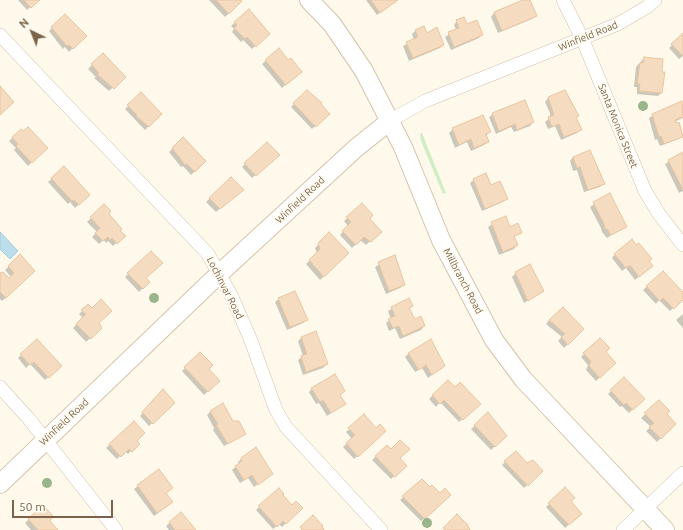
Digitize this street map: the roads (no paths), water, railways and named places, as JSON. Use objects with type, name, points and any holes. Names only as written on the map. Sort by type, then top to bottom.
[{"type":"main road","name":"Millbranch Road","points":[[309,0],[332,24],[364,71],[391,120],[441,240],[494,340],[522,379],[665,530]]},
{"type":"main road","name":"Winfield Road","points":[[0,484],[219,274],[356,148],[391,120]]},
{"type":"street","name":"Santa Monica Street","points":[[563,0],[582,38],[645,191],[659,214],[683,245]]},
{"type":"street","name":"Winfield Road","points":[[391,120],[425,101],[618,24],[647,7],[655,0]]},
{"type":"street","name":"Lochinvar Road","points":[[0,35],[208,254],[232,297],[247,331],[276,410],[286,428],[381,530]]},
{"type":"street","points":[[0,387],[46,440],[62,463],[116,530]]},
{"type":"street","points":[[623,530],[683,473]]},
{"type":"water","points":[[0,232],[18,251],[10,259],[0,249]]}]
